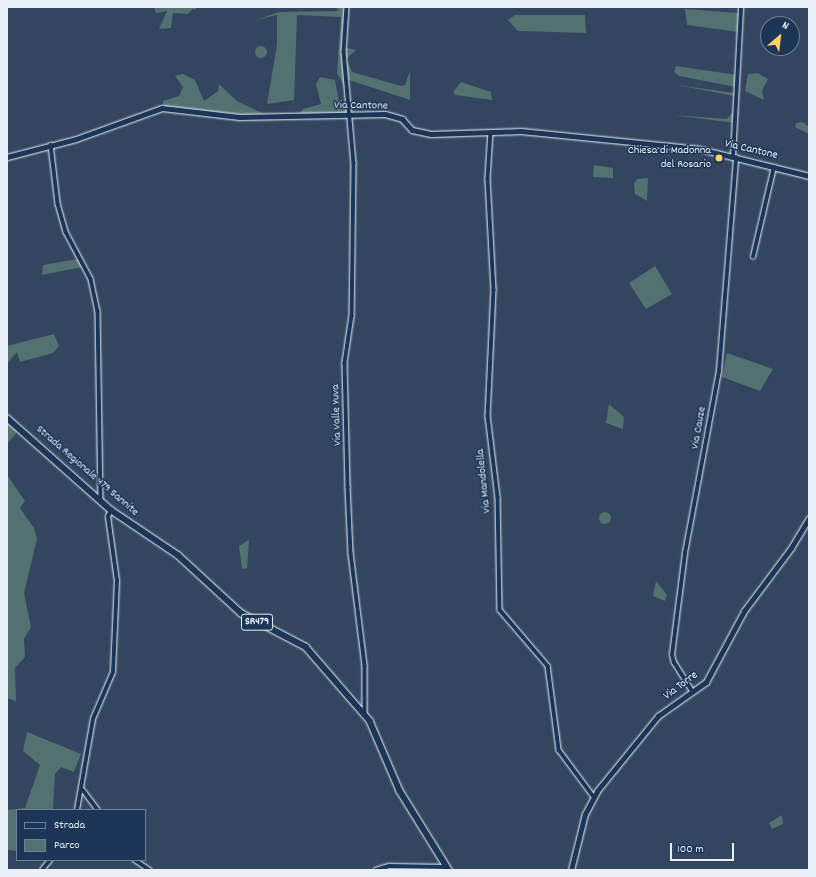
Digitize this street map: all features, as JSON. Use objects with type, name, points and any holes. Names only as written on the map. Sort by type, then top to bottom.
[{"type":"main road","name":"Via Cantone","points":[[7,157],[51,145],[162,108],[239,117],[352,113],[391,116],[402,119],[412,130],[431,134],[521,131],[665,145],[735,157],[809,176]]},
{"type":"main road","name":"Strada Regionale 479 Sannite","points":[[7,418],[111,510],[178,555],[241,613],[306,647],[366,714],[378,735],[400,791],[447,868]]},
{"type":"main road","name":"Via Torre","points":[[571,870],[581,825],[594,797],[658,716],[693,693],[706,682],[744,611],[791,548],[809,518]]},
{"type":"street","name":"Via Valle Yuva","points":[[347,7],[344,52],[352,113],[352,316],[345,363],[351,553],[365,666],[366,714]]},
{"type":"street","name":"Via Cauze","points":[[693,693],[672,655],[685,553],[719,371],[735,157],[741,7]]},
{"type":"street","name":"Via Mandolella","points":[[491,132],[488,179],[494,290],[488,416],[498,497],[500,610],[548,666],[559,750],[594,797]]},
{"type":"street","points":[[51,145],[58,204],[66,232],[90,279],[98,311],[102,501]]},
{"type":"street","points":[[753,257],[774,166]]},
{"type":"street","points":[[77,809],[82,790],[93,719],[113,672],[117,581],[108,517],[111,510]]},
{"type":"street","points":[[82,790],[97,809]]},
{"type":"street","points":[[42,870],[49,861]]},
{"type":"street","points":[[136,861],[150,870]]},
{"type":"street","points":[[376,870],[389,866],[447,868]]},
{"type":"green space","points":[[154,7],[196,7],[196,10],[193,9],[188,14],[173,13],[171,28],[159,29],[167,11],[156,13]]},
{"type":"green space","points":[[337,7],[350,7],[345,10],[343,47],[356,50],[346,59],[352,72],[401,86],[405,85],[410,71],[410,100],[346,79],[349,112],[297,116],[303,109],[321,104],[316,84],[320,77],[335,80],[340,107],[346,105],[345,88],[337,73],[341,17],[297,15],[294,100],[267,104],[277,45],[277,15],[256,20],[279,12],[338,11]]},
{"type":"green space","points":[[685,9],[739,13],[738,32],[687,25]]},
{"type":"green space","points":[[515,15],[585,15],[586,33],[518,31],[508,20]]},
{"type":"green space","points":[[261,46],[265,48],[267,52],[265,56],[261,58],[257,56],[255,52],[257,48]]},
{"type":"green space","points":[[676,66],[737,75],[736,87],[679,76],[674,72]]},
{"type":"green space","points":[[757,73],[768,79],[762,91],[764,100],[745,91],[748,74]]},
{"type":"green space","points":[[183,74],[195,80],[204,101],[218,91],[219,84],[237,101],[268,116],[164,108],[163,101],[179,96],[183,87],[175,76]]},
{"type":"green space","points":[[461,82],[491,92],[492,100],[455,95],[453,92]]},
{"type":"green space","points":[[677,85],[735,93],[735,123],[673,115],[727,119],[733,112],[734,96]]},
{"type":"green space","points":[[803,122],[809,127],[809,134],[795,127],[796,123]]},
{"type":"green space","points":[[594,165],[613,168],[613,178],[593,177]]},
{"type":"green space","points":[[648,178],[647,201],[635,194],[634,184],[637,179]]},
{"type":"green space","points":[[78,259],[82,267],[42,275],[43,265]]},
{"type":"green space","points":[[655,266],[672,294],[646,309],[629,283]]},
{"type":"green space","points":[[54,334],[59,346],[53,353],[20,362],[17,352],[7,364],[7,346]]},
{"type":"green space","points":[[727,353],[773,369],[760,391],[722,377]]},
{"type":"green space","points":[[609,404],[624,417],[623,429],[606,423]]},
{"type":"green space","points":[[7,422],[18,431],[7,444]]},
{"type":"green space","points":[[7,475],[25,501],[20,508],[34,528],[37,539],[24,593],[31,627],[24,639],[25,657],[15,668],[16,701],[7,698]]},
{"type":"green space","points":[[603,512],[607,512],[611,518],[607,524],[603,524],[599,520],[599,516]]},
{"type":"green space","points":[[249,540],[247,568],[242,569],[239,546]]},
{"type":"green space","points":[[656,581],[667,595],[665,601],[653,596]]},
{"type":"green space","points":[[27,732],[81,754],[74,772],[61,767],[55,774],[53,809],[16,809],[25,808],[40,765],[23,751]]},
{"type":"green space","points":[[16,809],[16,851],[7,850],[7,810]]},
{"type":"green space","points":[[782,815],[783,824],[772,829],[769,823]]},
{"type":"place","name":"Chiesa di Madonna del Rosario","points":[[719,158]]}]
